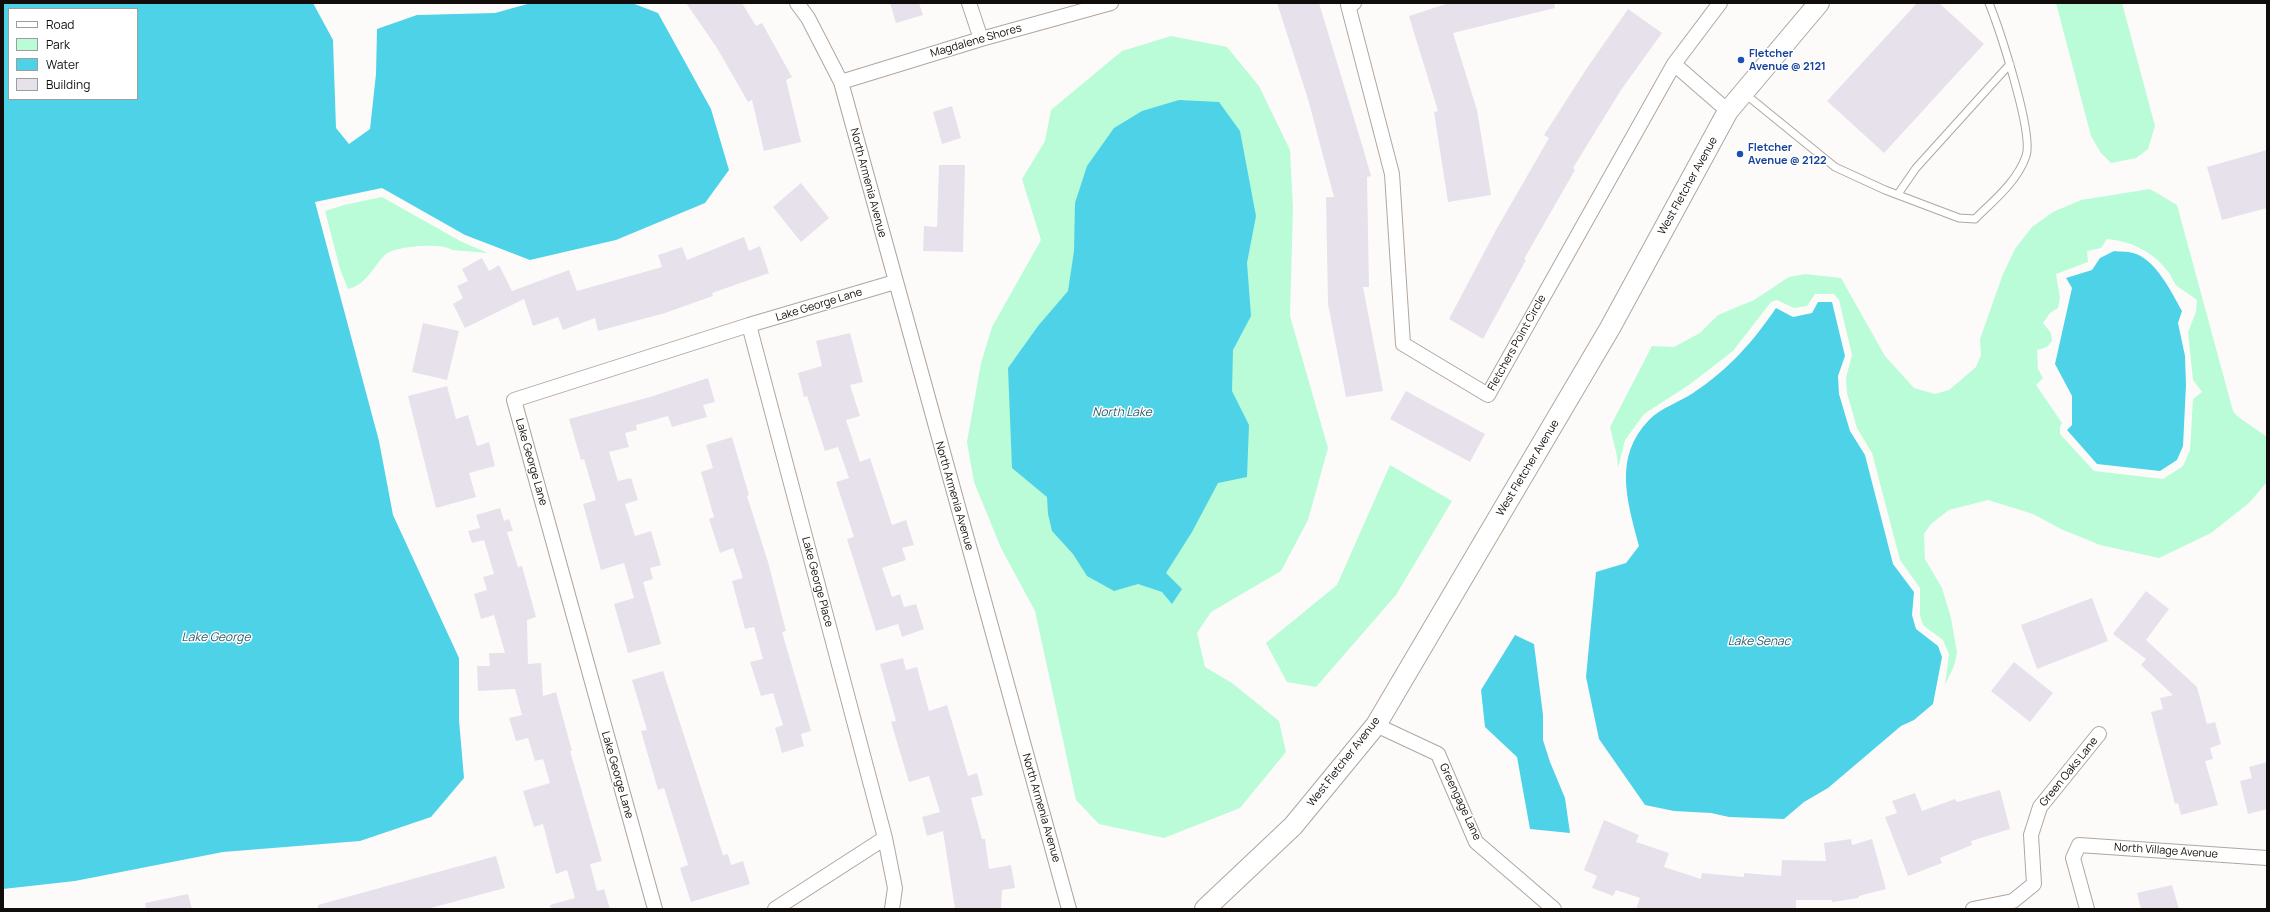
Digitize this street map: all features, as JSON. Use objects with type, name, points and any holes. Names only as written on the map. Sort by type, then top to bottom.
[{"type":"main road","name":"West Fletcher Avenue","points":[[1205,909],[1293,826],[1376,724],[1610,328],[1728,111],[1819,3]]},
{"type":"street","name":"North Armenia Avenue","points":[[797,3],[808,18],[841,82],[1069,909]]},
{"type":"street","points":[[969,3],[981,39]]},
{"type":"street","name":"Magdalene Shores","points":[[841,82],[981,39],[1111,3]]},
{"type":"street","name":"Fletchers Point Circle","points":[[1354,3],[1348,5],[1392,174],[1403,344],[1488,396],[1674,64],[1720,3]]},
{"type":"street","points":[[1674,64],[1728,111]]},
{"type":"street","name":"Lake George Lane","points":[[655,909],[514,400],[895,282]]},
{"type":"street","name":"Lake George Place","points":[[749,326],[885,838],[895,888],[892,909]]},
{"type":"street","name":"Greengage Lane","points":[[1376,724],[1438,754],[1476,842],[1554,909]]},
{"type":"street","name":"Green Oaks Lane","points":[[1972,909],[2013,901],[2034,884],[2031,835],[2040,807],[2100,734]]},
{"type":"street","points":[[775,909],[885,838]]},
{"type":"street","name":"North Village Avenue","points":[[2088,909],[2073,858],[2079,845],[2267,858]]},
{"type":"lane","points":[[1744,93],[1835,167],[1959,218],[1975,219],[2013,181],[2027,155],[2025,128],[2010,64],[2003,38],[1990,3]]},
{"type":"lane","points":[[1898,194],[1916,168],[2010,64]]},
{"type":"green space","points":[[2056,3],[2122,3],[2155,126],[2148,149],[2136,158],[2111,163],[2101,153],[2091,136]]},
{"type":"green space","points":[[1171,36],[1227,47],[1259,86],[1290,150],[1293,208],[1290,316],[1328,448],[1308,520],[1281,571],[1211,612],[1197,633],[1205,667],[1232,683],[1279,721],[1286,752],[1240,808],[1164,838],[1099,824],[1076,800],[1035,611],[1001,548],[974,482],[967,442],[981,363],[992,327],[1041,240],[1022,179],[1045,141],[1051,110],[1122,51]]},
{"type":"green space","points":[[2150,189],[2177,205],[2233,411],[2237,416],[2267,437],[2267,482],[2249,503],[2211,533],[2159,558],[2100,545],[2061,529],[2033,514],[1988,500],[1949,510],[1931,524],[1924,534],[1925,559],[1942,588],[1951,618],[1957,653],[1954,666],[1945,685],[1949,654],[1943,640],[1923,625],[1920,615],[1920,588],[1900,560],[1872,453],[1857,428],[1847,393],[1846,378],[1852,355],[1839,300],[1834,294],[1815,294],[1807,306],[1794,308],[1777,300],[1771,302],[1733,351],[1689,385],[1644,414],[1625,440],[1618,468],[1617,456],[1610,427],[1652,346],[1674,347],[1700,333],[1718,315],[1754,300],[1789,277],[1805,274],[1841,278],[1885,356],[1914,388],[1935,394],[1949,390],[1976,367],[1981,355],[1980,339],[2003,274],[2015,249],[2032,227],[2053,212],[2081,200]],"holes":[[[2107,239],[2133,245],[2156,259],[2169,273],[2174,283],[2197,300],[2196,312],[2188,332],[2193,380],[2202,392],[2193,399],[2190,450],[2183,466],[2163,479],[2094,471],[2060,434],[2060,427],[2062,423],[2036,385],[2043,378],[2038,369],[2037,350],[2047,347],[2052,341],[2051,333],[2043,323],[2050,313],[2058,308],[2060,298],[2056,274],[2088,262],[2087,251],[2101,248]]]},
{"type":"green space","points":[[382,197],[462,242],[488,253],[452,250],[440,246],[409,247],[391,251],[381,259],[360,284],[348,289],[340,269],[325,211],[344,205]]},
{"type":"green space","points":[[1390,465],[1452,501],[1396,595],[1316,687],[1287,682],[1266,643],[1337,585]]},
{"type":"water","name":"Lake George","points":[[3,3],[313,3],[333,40],[336,128],[349,144],[370,129],[376,74],[377,29],[417,15],[495,13],[531,3],[632,3],[658,13],[711,109],[729,170],[705,203],[616,240],[530,260],[465,235],[382,188],[315,202],[379,441],[393,515],[459,658],[459,720],[464,778],[431,817],[360,841],[223,852],[75,881],[3,889]]},
{"type":"water","name":"North Lake","points":[[1179,100],[1219,102],[1240,131],[1256,216],[1247,263],[1251,316],[1233,350],[1232,391],[1249,425],[1247,477],[1218,483],[1192,532],[1166,573],[1182,589],[1172,604],[1162,592],[1138,584],[1114,591],[1087,576],[1073,554],[1052,531],[1048,514],[1047,497],[1012,468],[1008,368],[1038,326],[1068,291],[1074,251],[1075,203],[1087,166],[1114,128],[1142,111]]},
{"type":"water","points":[[2114,251],[2133,253],[2141,256],[2149,262],[2162,277],[2182,311],[2178,323],[2185,356],[2186,385],[2183,446],[2177,460],[2160,471],[2097,464],[2067,430],[2072,425],[2072,396],[2055,364],[2072,288],[2066,278],[2092,270],[2100,258]]},
{"type":"water","name":"Lake Senac","points":[[1818,302],[1832,302],[1845,356],[1838,376],[1839,394],[1850,431],[1865,455],[1893,564],[1914,592],[1912,615],[1916,629],[1938,646],[1942,657],[1933,704],[1914,720],[1901,726],[1828,788],[1804,802],[1784,819],[1729,817],[1711,813],[1674,811],[1645,805],[1599,739],[1586,677],[1596,572],[1626,563],[1639,546],[1627,496],[1627,464],[1631,449],[1638,434],[1649,420],[1659,412],[1693,393],[1718,375],[1749,344],[1776,308],[1793,317],[1812,313]]},
{"type":"water","points":[[1515,635],[1534,644],[1543,715],[1543,740],[1550,762],[1565,798],[1570,833],[1530,829],[1517,757],[1485,727],[1481,690]]},
{"type":"building","points":[[686,3],[742,3],[756,26],[762,23],[792,77],[786,80],[801,142],[764,151],[752,100],[748,102],[717,48]]},
{"type":"building","points":[[890,3],[919,3],[923,15],[896,23]]},
{"type":"building","points":[[1277,3],[1319,3],[1371,176],[1367,177],[1369,287],[1363,287],[1383,391],[1346,397],[1328,304],[1326,197],[1334,197],[1308,99]]},
{"type":"building","points":[[1449,3],[1554,3],[1555,8],[1453,33],[1477,110],[1491,195],[1448,202],[1434,112],[1438,111],[1409,16]]},
{"type":"building","points":[[1917,3],[1939,3],[1984,44],[1884,153],[1827,101]]},
{"type":"building","points":[[1628,9],[1662,33],[1621,90],[1573,168],[1575,170],[1524,259],[1526,260],[1483,339],[1449,319],[1496,230],[1549,138],[1544,135],[1587,68]]},
{"type":"building","points":[[952,106],[961,138],[942,144],[933,112]]},
{"type":"building","points":[[2267,150],[2267,208],[2222,220],[2207,167]]},
{"type":"building","points":[[939,165],[965,165],[963,252],[923,251],[924,226],[937,227]]},
{"type":"building","points":[[801,183],[829,218],[801,242],[773,207]]},
{"type":"building","points":[[744,237],[749,251],[760,246],[769,273],[712,293],[713,296],[665,313],[598,331],[595,318],[563,330],[558,317],[533,326],[524,299],[465,328],[453,304],[463,298],[457,286],[468,281],[462,269],[482,258],[489,271],[499,265],[512,291],[569,270],[577,291],[662,267],[658,255],[682,247],[687,260]]},
{"type":"building","points":[[423,323],[459,331],[447,380],[412,372]]},
{"type":"building","points":[[850,333],[863,382],[850,385],[860,416],[846,420],[860,462],[870,458],[892,525],[906,520],[914,545],[902,548],[906,560],[882,568],[892,597],[900,594],[904,607],[916,604],[924,629],[902,637],[898,624],[876,631],[847,539],[854,537],[836,482],[849,478],[838,447],[825,451],[807,396],[804,397],[798,373],[822,366],[816,341]]},
{"type":"building","points":[[708,378],[715,402],[703,405],[707,417],[672,427],[668,416],[636,425],[637,430],[625,433],[629,447],[609,452],[618,481],[631,478],[638,500],[625,504],[635,536],[651,531],[661,565],[650,568],[653,579],[643,582],[661,644],[628,653],[614,604],[634,598],[624,563],[601,570],[583,504],[596,500],[584,459],[581,460],[569,419],[650,397]]},
{"type":"building","points":[[447,386],[456,419],[468,415],[477,446],[489,442],[495,466],[469,473],[476,497],[436,508],[408,396]]},
{"type":"building","points":[[1406,391],[1485,434],[1470,462],[1390,419]]},
{"type":"building","points":[[732,437],[749,495],[747,496],[768,562],[786,631],[782,632],[811,731],[801,734],[804,746],[782,753],[775,728],[783,725],[773,693],[761,696],[750,662],[763,659],[754,627],[745,629],[732,581],[743,578],[733,548],[720,553],[709,519],[714,517],[701,472],[713,468],[706,445]]},
{"type":"building","points":[[500,508],[504,521],[509,519],[513,531],[507,532],[518,567],[522,566],[536,617],[527,620],[528,664],[541,663],[543,696],[556,692],[572,751],[570,751],[602,861],[590,864],[597,891],[604,889],[610,909],[551,909],[550,905],[575,898],[567,870],[556,874],[543,824],[534,827],[523,791],[550,783],[543,759],[535,761],[528,738],[516,741],[509,718],[522,715],[515,689],[478,691],[477,666],[490,666],[489,653],[505,653],[494,615],[481,619],[474,594],[487,590],[483,577],[494,574],[484,540],[472,543],[468,531],[480,528],[476,515]]},
{"type":"building","points":[[2146,591],[2169,609],[2146,640],[2197,687],[2207,724],[2215,722],[2221,744],[2210,748],[2213,759],[2205,761],[2218,805],[2181,815],[2178,803],[2175,804],[2151,712],[2163,709],[2160,698],[2173,695],[2141,665],[2146,659],[2113,634]]},
{"type":"building","points":[[2092,598],[2108,641],[2037,669],[2021,625]]},
{"type":"building","points":[[903,658],[906,670],[917,667],[929,711],[947,705],[968,776],[977,773],[983,795],[971,798],[982,839],[985,839],[989,869],[1011,865],[1015,888],[1002,890],[1001,909],[955,909],[943,831],[927,836],[922,817],[940,812],[929,776],[909,782],[891,722],[896,721],[880,664]]},
{"type":"building","points":[[2014,662],[2053,693],[2030,722],[1991,691]]},
{"type":"building","points":[[663,671],[723,855],[728,854],[731,865],[743,861],[750,884],[691,902],[680,868],[688,865],[664,788],[658,790],[641,731],[647,730],[632,680]]},
{"type":"building","points":[[2267,762],[2267,809],[2248,814],[2240,781],[2252,778],[2249,767]]},
{"type":"building","points":[[2000,790],[2010,829],[1971,841],[1972,845],[1940,858],[1942,863],[1908,876],[1885,817],[1897,813],[1892,801],[1915,793],[1922,811],[1955,799],[1957,802]]},
{"type":"building","points":[[1604,820],[1639,835],[1636,842],[1669,853],[1664,867],[1701,879],[1702,873],[1744,877],[1744,873],[1781,876],[1782,860],[1826,861],[1824,843],[1851,839],[1852,845],[1872,839],[1886,889],[1859,896],[1859,898],[1832,902],[1832,900],[1796,900],[1796,909],[1636,909],[1640,898],[1616,890],[1613,896],[1592,888],[1597,876],[1584,870]]},
{"type":"building","points":[[496,856],[505,888],[427,909],[318,909],[318,905]]},
{"type":"building","points":[[2172,885],[2179,909],[2141,909],[2137,893]]},
{"type":"building","points":[[188,894],[192,909],[146,909],[145,903]]},
{"type":"place","name":"Fletcher Avenue @ 2121","points":[[1741,60]]},
{"type":"place","name":"Fletcher Avenue @ 2122","points":[[1740,154]]}]
